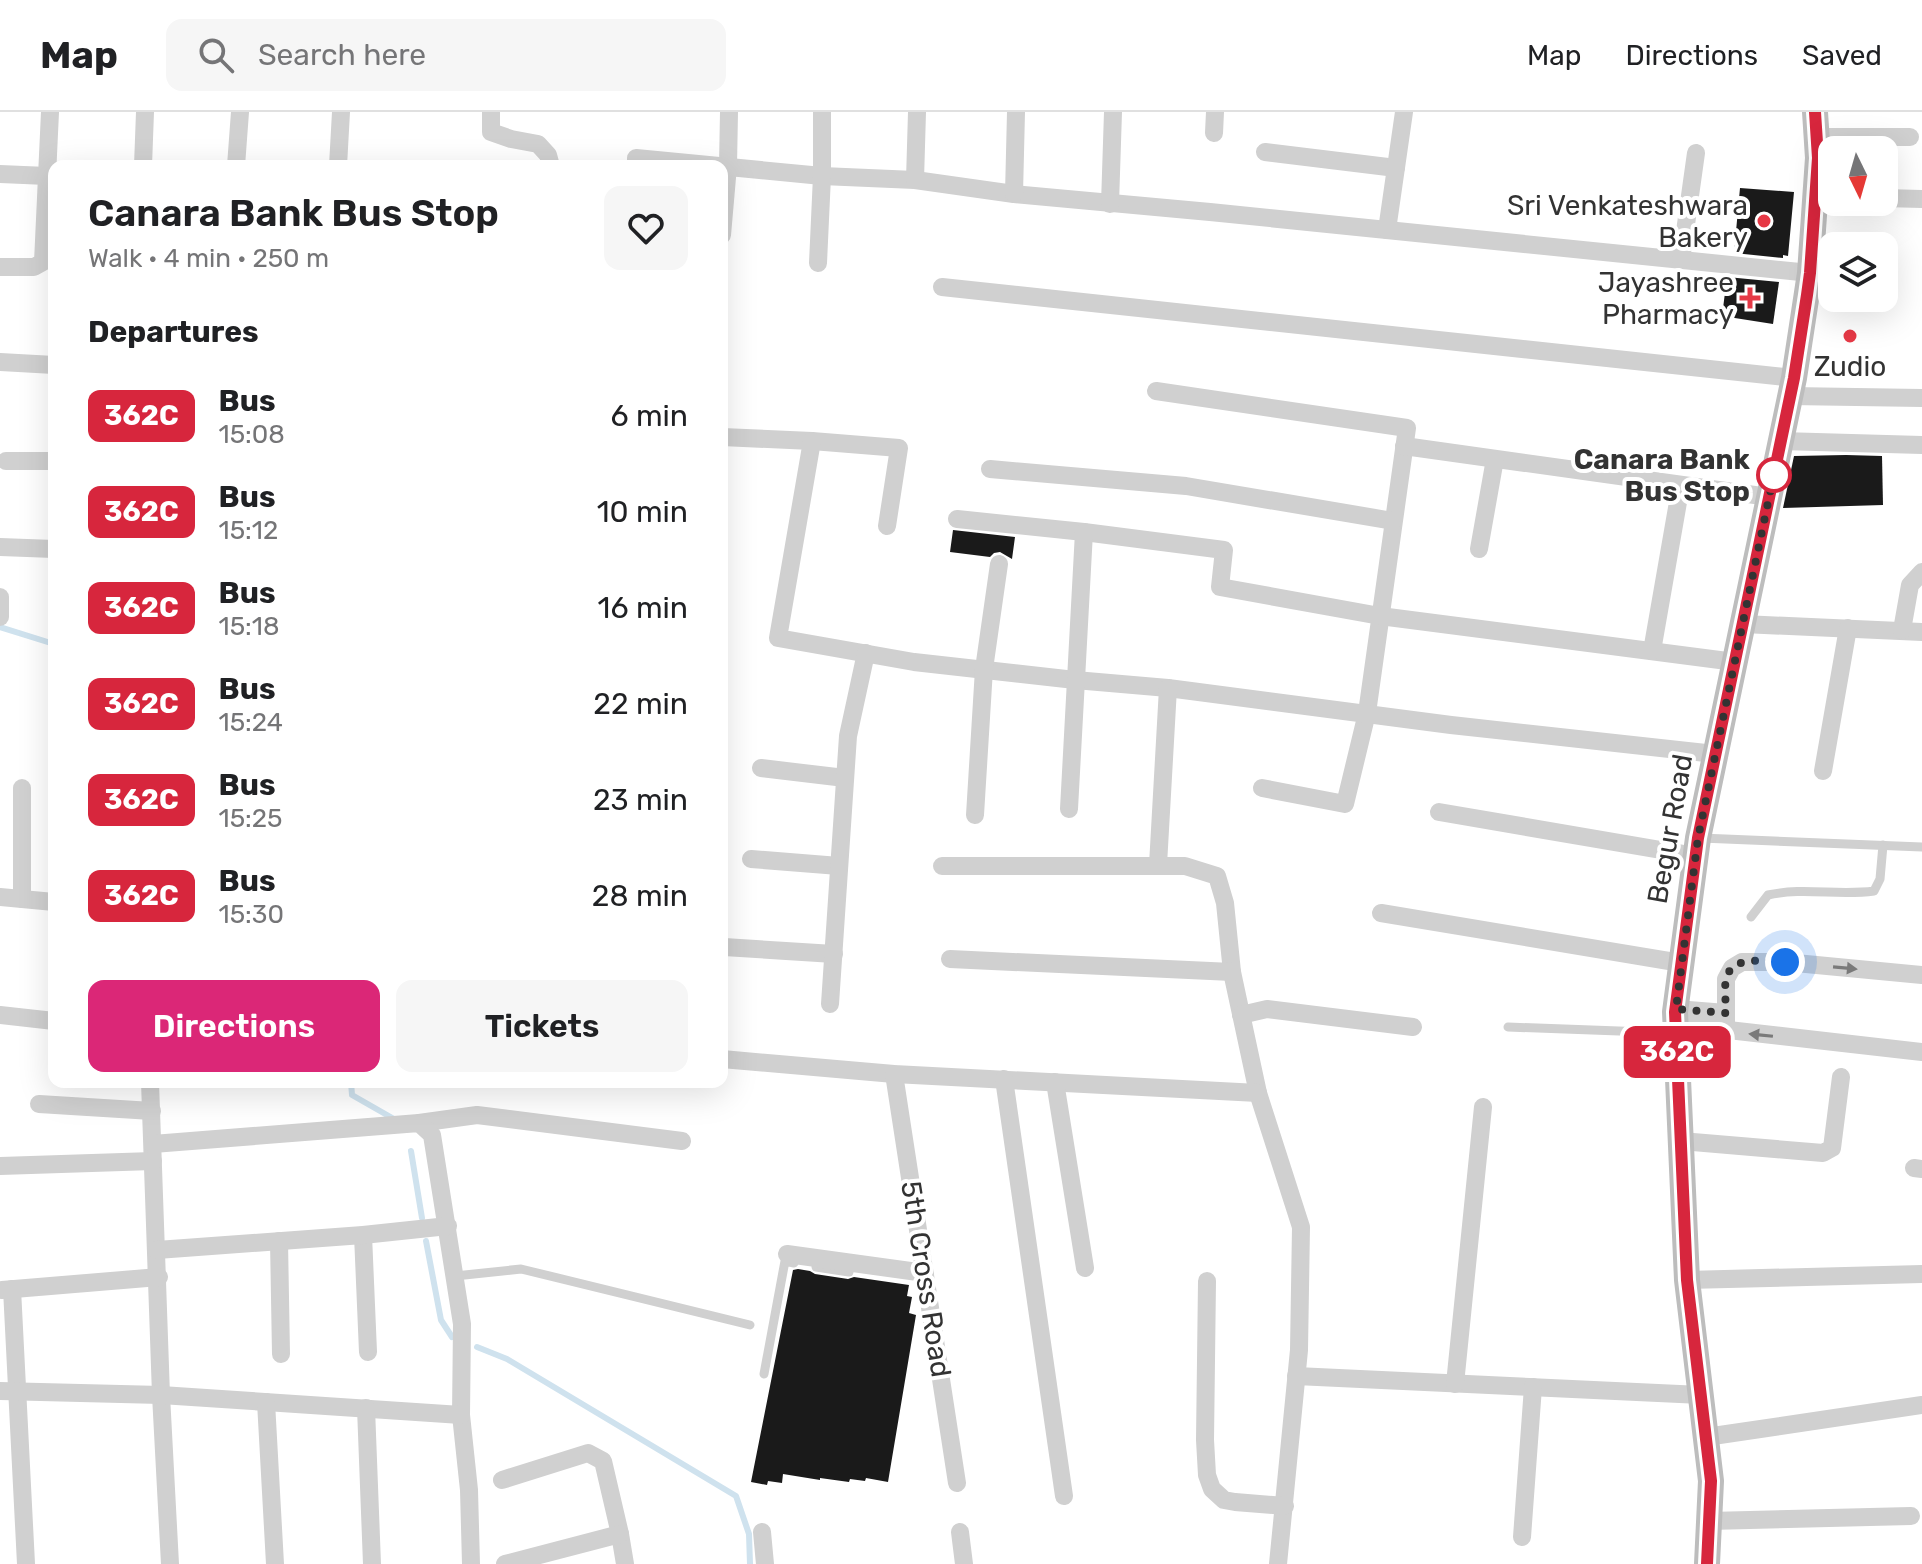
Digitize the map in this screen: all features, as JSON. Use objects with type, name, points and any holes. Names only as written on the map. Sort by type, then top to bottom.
[{"type":"main road","name":"Begur Road","points":[[1816,124],[1818,158]]},
{"type":"main road","name":"Begur Road","points":[[1707,1564],[1711,1481],[1687,1280],[1676,1022],[1697,847],[1792,387],[1820,216]]},
{"type":"street","points":[[0,267],[34,267],[43,262],[50,112]]},
{"type":"street","points":[[143,160],[145,112]]},
{"type":"street","points":[[236,160],[240,112]]},
{"type":"street","points":[[338,160],[341,112]]},
{"type":"street","points":[[491,112],[491,132],[538,144],[549,160]]},
{"type":"street","points":[[729,112],[728,166],[822,176],[915,180],[1110,204],[1810,273]]},
{"type":"street","points":[[818,263],[822,112]]},
{"type":"street","points":[[915,180],[917,112]]},
{"type":"street","points":[[1014,194],[1016,112]]},
{"type":"street","points":[[1110,204],[1113,112]]},
{"type":"street","points":[[1214,133],[1215,112]]},
{"type":"street","points":[[1387,230],[1404,112]]},
{"type":"street","points":[[1816,124],[1910,137]]},
{"type":"street","points":[[1265,152],[1396,168]]},
{"type":"street","points":[[1681,260],[1696,153]]},
{"type":"street","points":[[0,174],[47,176]]},
{"type":"street","points":[[1898,198],[1922,199]]},
{"type":"street","points":[[942,287],[1792,387],[1922,398]]},
{"type":"street","points":[[0,362],[48,365]]},
{"type":"street","points":[[1156,391],[1407,428],[1367,713],[1345,804],[1262,788]]},
{"type":"street","points":[[728,437],[899,448],[887,526]]},
{"type":"street","points":[[812,441],[778,638],[914,662],[1168,688],[1451,725],[1715,754]]},
{"type":"street","points":[[1781,441],[1922,445]]},
{"type":"street","points":[[1404,446],[1769,497]]},
{"type":"street","points":[[1479,549],[1495,459]]},
{"type":"street","points":[[6,461],[48,461]]},
{"type":"street","points":[[990,469],[1186,486],[1393,521]]},
{"type":"street","points":[[1652,651],[1681,485]]},
{"type":"street","points":[[957,519],[1224,550],[1220,587],[1380,616],[1735,662]]},
{"type":"street","points":[[1069,809],[1084,532]]},
{"type":"street","points":[[0,547],[48,549]]},
{"type":"street","points":[[975,815],[984,669],[999,564]]},
{"type":"street","points":[[1902,630],[1910,585],[1922,572]]},
{"type":"street","points":[[0,597],[0,617]]},
{"type":"street","points":[[1743,624],[1922,632]]},
{"type":"street","points":[[1823,771],[1848,628]]},
{"type":"street","points":[[830,1004],[848,736],[866,653]]},
{"type":"street","points":[[1158,865],[1168,688]]},
{"type":"street","points":[[761,768],[845,778]]},
{"type":"street","points":[[22,788],[22,899]]},
{"type":"street","points":[[1439,812],[1697,847]]},
{"type":"street","points":[[751,859],[839,866]]},
{"type":"street","points":[[942,866],[1158,865],[1185,866],[1217,876],[1225,903],[1232,972],[1258,1093],[1301,1227],[1299,1350],[1278,1564]]},
{"type":"street","points":[[0,897],[48,901]]},
{"type":"street","points":[[1381,913],[1681,963]]},
{"type":"street","points":[[728,947],[834,954]]},
{"type":"street","points":[[950,959],[1232,972]]},
{"type":"street","points":[[1726,1022],[1726,979],[1732,968],[1742,962],[1785,962],[1922,975]]},
{"type":"street","points":[[1241,1015],[1267,1009],[1413,1027]]},
{"type":"street","points":[[0,1015],[48,1020]]},
{"type":"street","points":[[1676,1022],[1726,1022],[1922,1052]]},
{"type":"street","points":[[728,1060],[894,1074],[1258,1093]]},
{"type":"street","name":"5th Cross Road","points":[[894,1074],[957,1483]]},
{"type":"street","points":[[1681,1141],[1823,1153],[1832,1148],[1841,1077]]},
{"type":"street","points":[[1004,1079],[1064,1496]]},
{"type":"street","points":[[1055,1082],[1085,1268]]},
{"type":"street","points":[[150,1088],[170,1564]]},
{"type":"street","points":[[39,1104],[152,1111]]},
{"type":"street","points":[[1455,1384],[1483,1107]]},
{"type":"street","points":[[0,1166],[477,1115],[682,1141]]},
{"type":"street","points":[[419,1123],[432,1135],[462,1324],[461,1415],[469,1490],[471,1564]]},
{"type":"street","points":[[157,1250],[448,1226]]},
{"type":"street","points":[[363,1235],[368,1352]]},
{"type":"street","points":[[279,1241],[281,1354]]},
{"type":"street","points":[[787,1254],[817,1263],[851,1263],[925,1273]]},
{"type":"street","points":[[1687,1280],[1922,1274]]},
{"type":"street","points":[[26,1564],[8,1391],[6,1290],[159,1277]]},
{"type":"street","points":[[1207,1281],[1207,1475],[1212,1489],[1224,1500],[1285,1506]]},
{"type":"street","points":[[1296,1376],[1701,1395]]},
{"type":"street","points":[[1522,1537],[1533,1387]]},
{"type":"street","points":[[8,1391],[161,1395],[461,1415]]},
{"type":"street","points":[[266,1402],[275,1564]]},
{"type":"street","points":[[1706,1437],[1922,1405]]},
{"type":"street","points":[[366,1408],[372,1564]]},
{"type":"street","points":[[502,1480],[588,1453],[603,1461],[625,1564]]},
{"type":"street","points":[[1709,1521],[1911,1516]]},
{"type":"street","points":[[762,1532],[765,1564]]},
{"type":"street","points":[[960,1532],[964,1564]]},
{"type":"street","points":[[505,1564],[620,1534]]},
{"type":"lane","points":[[1751,917],[1768,895],[1778,892],[1874,891],[1880,879],[1883,845]]},
{"type":"lane","points":[[1697,847],[1922,847]]},
{"type":"lane","points":[[1508,1027],[1676,1022]]},
{"type":"lane","points":[[764,1374],[785,1261],[817,1263]]},
{"type":"lane","points":[[455,1276],[521,1269],[750,1325]]},
{"type":"building","name":"Sri Venkateshwara Bakery","points":[[1740,188],[1794,192],[1788,256],[1734,253]]},
{"type":"building","name":"Jayashree Pharmacy","points":[[1727,277],[1779,282],[1773,324],[1722,316]]},
{"type":"building","points":[[1794,456],[1882,456],[1883,505],[1783,508]]},
{"type":"building","points":[[953,530],[1015,537],[1012,559],[1000,552],[990,557],[950,552]]},
{"type":"building","points":[[793,1270],[848,1279],[854,1277],[909,1285],[907,1296],[912,1297],[909,1313],[916,1315],[888,1482],[866,1478],[865,1481],[850,1479],[849,1482],[820,1480],[783,1474],[782,1483],[768,1481],[767,1485],[751,1482]]},
{"type":"waterway","points":[[0,627],[48,642]]},
{"type":"waterway","points":[[351,1088],[352,1095],[394,1119]]},
{"type":"waterway","points":[[411,1151],[422,1218]]},
{"type":"waterway","points":[[426,1241],[441,1320],[452,1337]]},
{"type":"waterway","points":[[477,1347],[507,1359],[736,1496],[749,1534],[750,1564]]},
{"type":"bus line","name":"362C","points":[[1707,1564],[1711,1481],[1687,1280],[1675,1012],[1698,838],[1794,378],[1807,295],[1818,158],[1815,112]]},
{"type":"place","name":"Sri Venkateshwara Bakery","points":[[1764,221]]},
{"type":"place","name":"Jayashree Pharmacy","points":[[1750,298]]},
{"type":"place","name":"Zudio","points":[[1850,336]]},
{"type":"place","name":"Canara Bank Bus Stop","points":[[1774,475]]},
{"type":"route","points":[[1774,475],[1775,469],[1698,838],[1676,1009],[1726,1013],[1726,979],[1732,968],[1742,962],[1785,962]]}]
